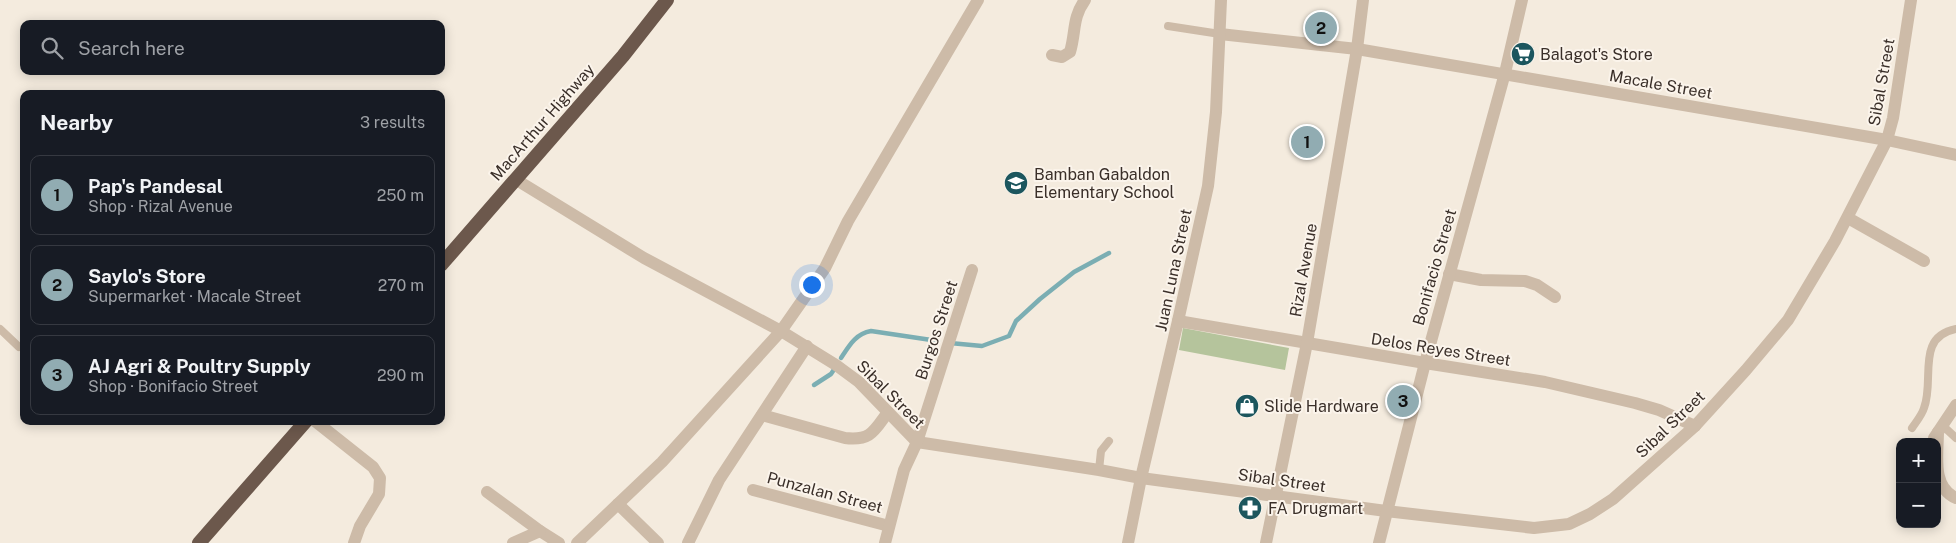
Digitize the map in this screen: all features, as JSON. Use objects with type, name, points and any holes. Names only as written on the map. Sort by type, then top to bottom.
[{"type":"highway","name":"MacArthur Highway","points":[[445,260],[623,56],[667,0]]},
{"type":"highway","points":[[199,543],[302,425]]},
{"type":"street","points":[[577,543],[662,462],[781,332],[825,268],[848,221],[978,0]]},
{"type":"street","points":[[1052,55],[1062,57],[1070,52],[1076,17],[1086,0]]},
{"type":"street","name":"Juan Luna Street","points":[[1128,543],[1141,478],[1208,186],[1216,112],[1221,0]]},
{"type":"street","name":"Rizal Avenue","points":[[1266,543],[1307,343],[1357,49],[1363,0]]},
{"type":"street","name":"Bonifacio Street","points":[[1379,543],[1424,363],[1505,73],[1522,0]]},
{"type":"street","name":"Sibal Street","points":[[515,179],[644,258],[807,346],[859,382],[917,442],[1141,478],[1386,511],[1534,528],[1569,524],[1590,514],[1613,499],[1695,426],[1788,320],[1848,218],[1887,140],[1893,118],[1911,0]]},
{"type":"street","name":"Macale Street","points":[[1220,34],[1357,49],[1505,73],[1887,140],[1956,155]]},
{"type":"street","points":[[1848,218],[1924,261]]},
{"type":"street","name":"Burgos Street","points":[[885,543],[904,470],[917,442],[972,270]]},
{"type":"street","points":[[1449,274],[1481,280],[1525,281],[1537,285],[1555,297]]},
{"type":"street","name":"Delos Reyes Street","points":[[1178,321],[1545,382],[1659,410],[1695,426]]},
{"type":"street","points":[[688,543],[715,487],[807,346]]},
{"type":"street","points":[[1956,405],[1937,433],[1937,469],[1942,488],[1956,498]]},
{"type":"street","points":[[762,415],[845,438],[862,439],[873,432],[888,412]]},
{"type":"street","points":[[320,425],[373,467],[380,478],[379,494],[360,526],[354,543]]},
{"type":"street","name":"Punzalan Street","points":[[753,490],[889,526]]},
{"type":"street","points":[[487,492],[540,532],[559,543]]},
{"type":"street","points":[[618,504],[658,543]]},
{"type":"street","points":[[513,543],[540,532]]},
{"type":"lane","points":[[1168,26],[1220,34]]},
{"type":"lane","points":[[0,329],[19,347]]},
{"type":"lane","points":[[1912,428],[1924,409],[1928,387],[1930,350],[1936,338],[1946,331],[1956,329]]},
{"type":"lane","points":[[1937,433],[1956,438]]},
{"type":"lane","points":[[1099,470],[1101,451],[1110,441]]},
{"type":"green space","points":[[1183,328],[1289,348],[1285,370],[1179,350]]},
{"type":"waterway","points":[[950,343],[982,346],[1009,336],[1016,321],[1040,299],[1074,272],[1109,253]]},
{"type":"waterway","points":[[841,358],[857,338],[871,331],[938,341]]},
{"type":"waterway","points":[[814,385],[831,374],[835,368]]},
{"type":"place","name":"Saylo's Store","points":[[1321,28]]},
{"type":"place","name":"Balagot's Store","points":[[1523,54]]},
{"type":"place","name":"Pap's Pandesal","points":[[1307,142]]},
{"type":"place","name":"Bamban Gabaldon Elementary School","points":[[1016,183]]},
{"type":"place","name":"AJ Agri & Poultry Supply","points":[[1403,401]]},
{"type":"place","name":"Slide Hardware","points":[[1247,406]]},
{"type":"place","name":"FA Drugmart","points":[[1250,508]]}]
